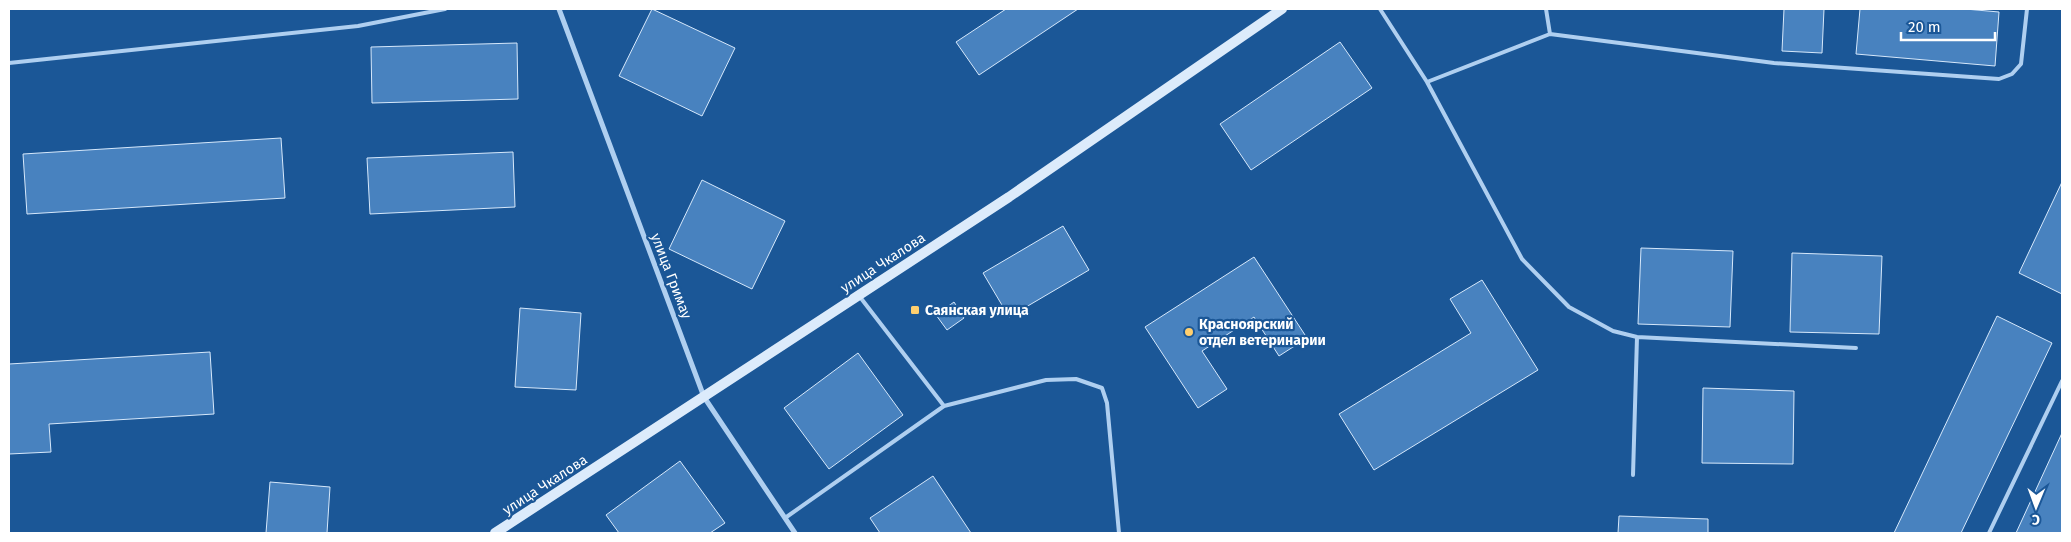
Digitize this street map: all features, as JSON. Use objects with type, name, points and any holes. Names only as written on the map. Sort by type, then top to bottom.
[{"type":"main road","name":"улица Чкалова","points":[[495,533],[1009,197],[1282,9]]},
{"type":"street","name":"улица Гримау","points":[[559,9],[704,397],[795,533]]},
{"type":"lane","points":[[9,63],[358,26],[444,9]]},
{"type":"lane","points":[[1380,9],[1427,82],[1522,259],[1569,307],[1613,331],[1637,337],[1856,348]]},
{"type":"lane","points":[[1546,9],[1550,34]]},
{"type":"lane","points":[[1427,82],[1550,34],[1774,64],[1999,79],[2012,74],[2021,64],[2027,9]]},
{"type":"lane","points":[[859,296],[944,406]]},
{"type":"lane","points":[[1633,475],[1637,337]]},
{"type":"lane","points":[[785,518],[944,406],[1046,380],[1076,379],[1102,388],[1107,403],[1119,533]]},
{"type":"lane","points":[[1990,533],[2062,381]]},
{"type":"building","points":[[652,9],[735,48],[702,116],[619,76]]},
{"type":"building","points":[[1006,9],[1078,9],[979,75],[956,42]]},
{"type":"building","points":[[1784,9],[1824,9],[1822,53],[1782,51]]},
{"type":"building","points":[[1860,9],[1965,9],[1999,12],[1995,66],[1856,54]]},
{"type":"building","points":[[1340,42],[1372,88],[1251,170],[1220,124]]},
{"type":"building","points":[[517,43],[518,99],[372,103],[371,47]]},
{"type":"building","points":[[281,138],[285,198],[27,214],[23,154]]},
{"type":"building","points":[[513,152],[515,207],[370,214],[367,158]]},
{"type":"building","points":[[702,180],[785,221],[752,289],[669,249]]},
{"type":"building","points":[[2062,182],[2062,294],[2019,273]]},
{"type":"building","points":[[1063,226],[1089,270],[1009,317],[983,273]]},
{"type":"building","points":[[1641,248],[1733,251],[1730,327],[1638,324]]},
{"type":"building","points":[[1792,253],[1882,256],[1879,334],[1790,332]]},
{"type":"building","name":"Красноярский отдел ветеринарии","points":[[1254,257],[1307,338],[1279,356],[1254,317],[1202,351],[1227,389],[1198,408],[1145,327]]},
{"type":"building","points":[[1482,280],[1538,370],[1374,470],[1339,414],[1471,333],[1450,299]]},
{"type":"building","points":[[954,302],[964,318],[947,330],[936,315]]},
{"type":"building","points":[[520,308],[581,313],[576,390],[515,387]]},
{"type":"building","points":[[1997,316],[2052,343],[1961,533],[1894,533]]},
{"type":"building","points":[[210,352],[214,414],[49,424],[51,452],[9,454],[9,364]]},
{"type":"building","points":[[858,353],[903,415],[829,469],[784,408]]},
{"type":"building","points":[[1703,388],[1794,391],[1793,464],[1702,463]]},
{"type":"building","points":[[2062,433],[2062,533],[2016,533]]},
{"type":"building","points":[[680,461],[725,523],[710,533],[619,533],[606,515]]},
{"type":"building","points":[[933,476],[971,533],[880,533],[870,518]]},
{"type":"building","points":[[270,482],[330,487],[327,533],[266,533]]},
{"type":"building","points":[[1619,516],[1708,519],[1708,533],[1618,533]]},
{"type":"place","name":"Саянская улица","points":[[915,310]]},
{"type":"place","name":"Красноярский отдел ветеринарии","points":[[1189,332]]}]
